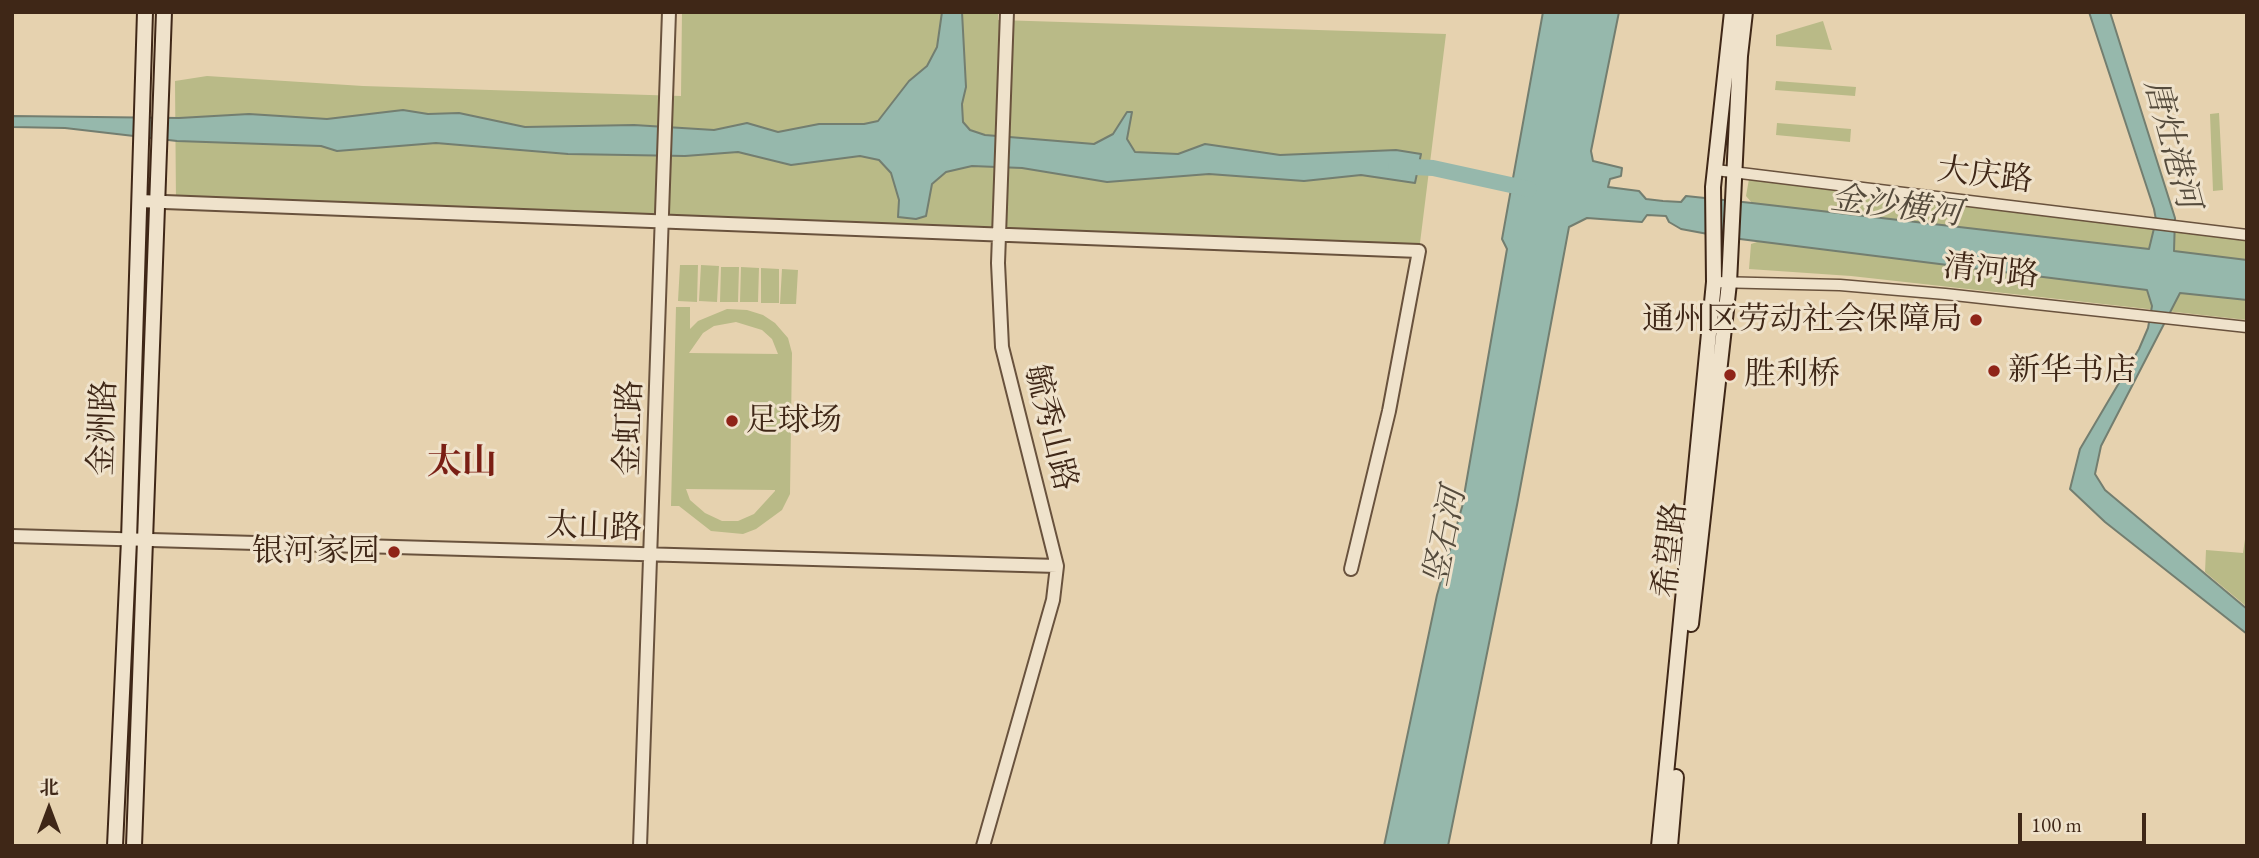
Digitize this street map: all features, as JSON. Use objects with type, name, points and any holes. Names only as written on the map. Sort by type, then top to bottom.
[{"type":"main road","name":"金洲路","points":[[115,846],[129,540],[145,12]]},
{"type":"main road","name":"金洲路","points":[[134,846],[164,12]]},
{"type":"main road","points":[[1719,278],[1713,187],[1732,12]]},
{"type":"main road","points":[[1734,172],[1745,12]]},
{"type":"main road","name":"希望路","points":[[1659,846],[1719,278],[1730,261],[1734,172]]},
{"type":"main road","name":"希望路","points":[[1670,846],[1719,278]]},
{"type":"street","name":"金虹路","points":[[640,846],[664,221],[669,12]]},
{"type":"street","name":"毓秀山路","points":[[983,846],[1053,600],[1057,566],[1002,347],[999,233],[1007,12]]},
{"type":"street","name":"大庆路","points":[[1716,170],[2146,225],[2247,235]]},
{"type":"street","points":[[139,201],[1419,251],[1388,411],[1351,569]]},
{"type":"street","name":"清河路","points":[[1719,278],[1840,285],[2143,314],[2247,327]]},
{"type":"street","name":"太山路","points":[[12,536],[1057,566]]},
{"type":"green space","points":[[682,12],[998,12],[998,20],[1446,34],[1419,251],[176,203],[175,81],[207,76],[363,86],[681,96]]},
{"type":"green space","points":[[1823,21],[1832,50],[1776,46],[1776,35]]},
{"type":"green space","points":[[1776,81],[1856,87],[1855,96],[1775,90]]},
{"type":"green space","points":[[2219,113],[2223,190],[2213,191],[2210,114]]},
{"type":"green space","points":[[1777,123],[1851,129],[1850,142],[1776,135]]},
{"type":"green space","points":[[1749,179],[2247,240],[2247,260],[1752,203],[1746,196]]},
{"type":"green space","points":[[1760,241],[2247,300],[2247,320],[1851,276],[1749,269],[1751,244]]},
{"type":"green space","points":[[680,265],[698,265],[697,302],[678,301]]},
{"type":"green space","points":[[701,265],[719,266],[717,302],[699,301]]},
{"type":"green space","points":[[721,267],[739,267],[738,302],[720,302]]},
{"type":"green space","points":[[741,267],[759,268],[758,302],[740,302]]},
{"type":"green space","points":[[761,268],[779,269],[779,303],[761,303]]},
{"type":"green space","points":[[782,269],[798,270],[796,304],[780,304]]},
{"type":"green space","points":[[676,307],[690,307],[690,329],[698,321],[727,309],[747,310],[763,315],[775,323],[788,338],[792,353],[790,494],[782,510],[756,529],[743,534],[711,531],[679,506],[671,506]],"holes":[[[736,322],[762,330],[772,339],[778,354],[689,353],[703,333],[714,326]],[[686,489],[775,490],[775,491],[754,514],[738,521],[722,521],[705,513],[690,500]]]},
{"type":"green space","points":[[2247,525],[2247,607],[2205,572],[2206,550],[2243,553]]},
{"type":"water","points":[[942,12],[962,12],[966,87],[962,104],[963,122],[970,130],[985,135],[1094,144],[1113,134],[1127,112],[1132,112],[1127,139],[1135,152],[1178,154],[1205,144],[1280,155],[1396,150],[1421,154],[1415,183],[1361,175],[1304,181],[1209,174],[1107,182],[1022,168],[972,166],[946,172],[932,184],[926,216],[916,219],[898,217],[899,200],[891,173],[879,160],[860,156],[791,165],[738,152],[685,156],[568,154],[436,143],[337,151],[321,146],[177,141],[65,128],[12,127],[12,116],[179,118],[249,114],[327,119],[403,110],[428,114],[459,113],[525,127],[634,125],[714,130],[747,123],[778,132],[819,124],[864,124],[878,121],[909,81],[927,66],[937,47]]},
{"type":"water","points":[[1543,12],[1619,12],[1591,151],[1593,161],[1622,168],[1621,176],[1610,179],[1608,187],[1639,191],[1646,199],[1663,201],[1681,202],[1686,196],[2149,249],[2156,220],[2154,209],[2089,12],[2110,12],[2175,218],[2174,251],[2247,260],[2247,300],[2180,293],[2101,446],[2095,474],[2105,490],[2247,609],[2247,634],[2105,522],[2070,489],[2080,449],[2139,349],[2148,328],[2152,306],[2147,290],[1724,237],[1681,229],[1669,222],[1666,216],[1647,215],[1642,222],[1587,218],[1569,227],[1517,505],[1448,846],[1384,846],[1437,595],[1462,507],[1507,249],[1502,239]]},
{"type":"waterway","points":[[1396,166],[1433,168],[1529,189]]},
{"type":"place","name":"通州区劳动社会保障局","points":[[1976,320]]},
{"type":"place","name":"新华书店","points":[[1994,371]]},
{"type":"place","name":"胜利桥","points":[[1730,375]]},
{"type":"place","name":"足球场","points":[[732,421]]},
{"type":"place","name":"银河家园","points":[[394,552]]},
{"type":"district","name":"太山","points":[[462,463]]},
{"type":"water label","name":"唐灶港河","points":[[2171,144]]},
{"type":"water label","name":"金沙横河","points":[[1896,207]]},
{"type":"water label","name":"竖石河","points":[[1446,537]]}]
